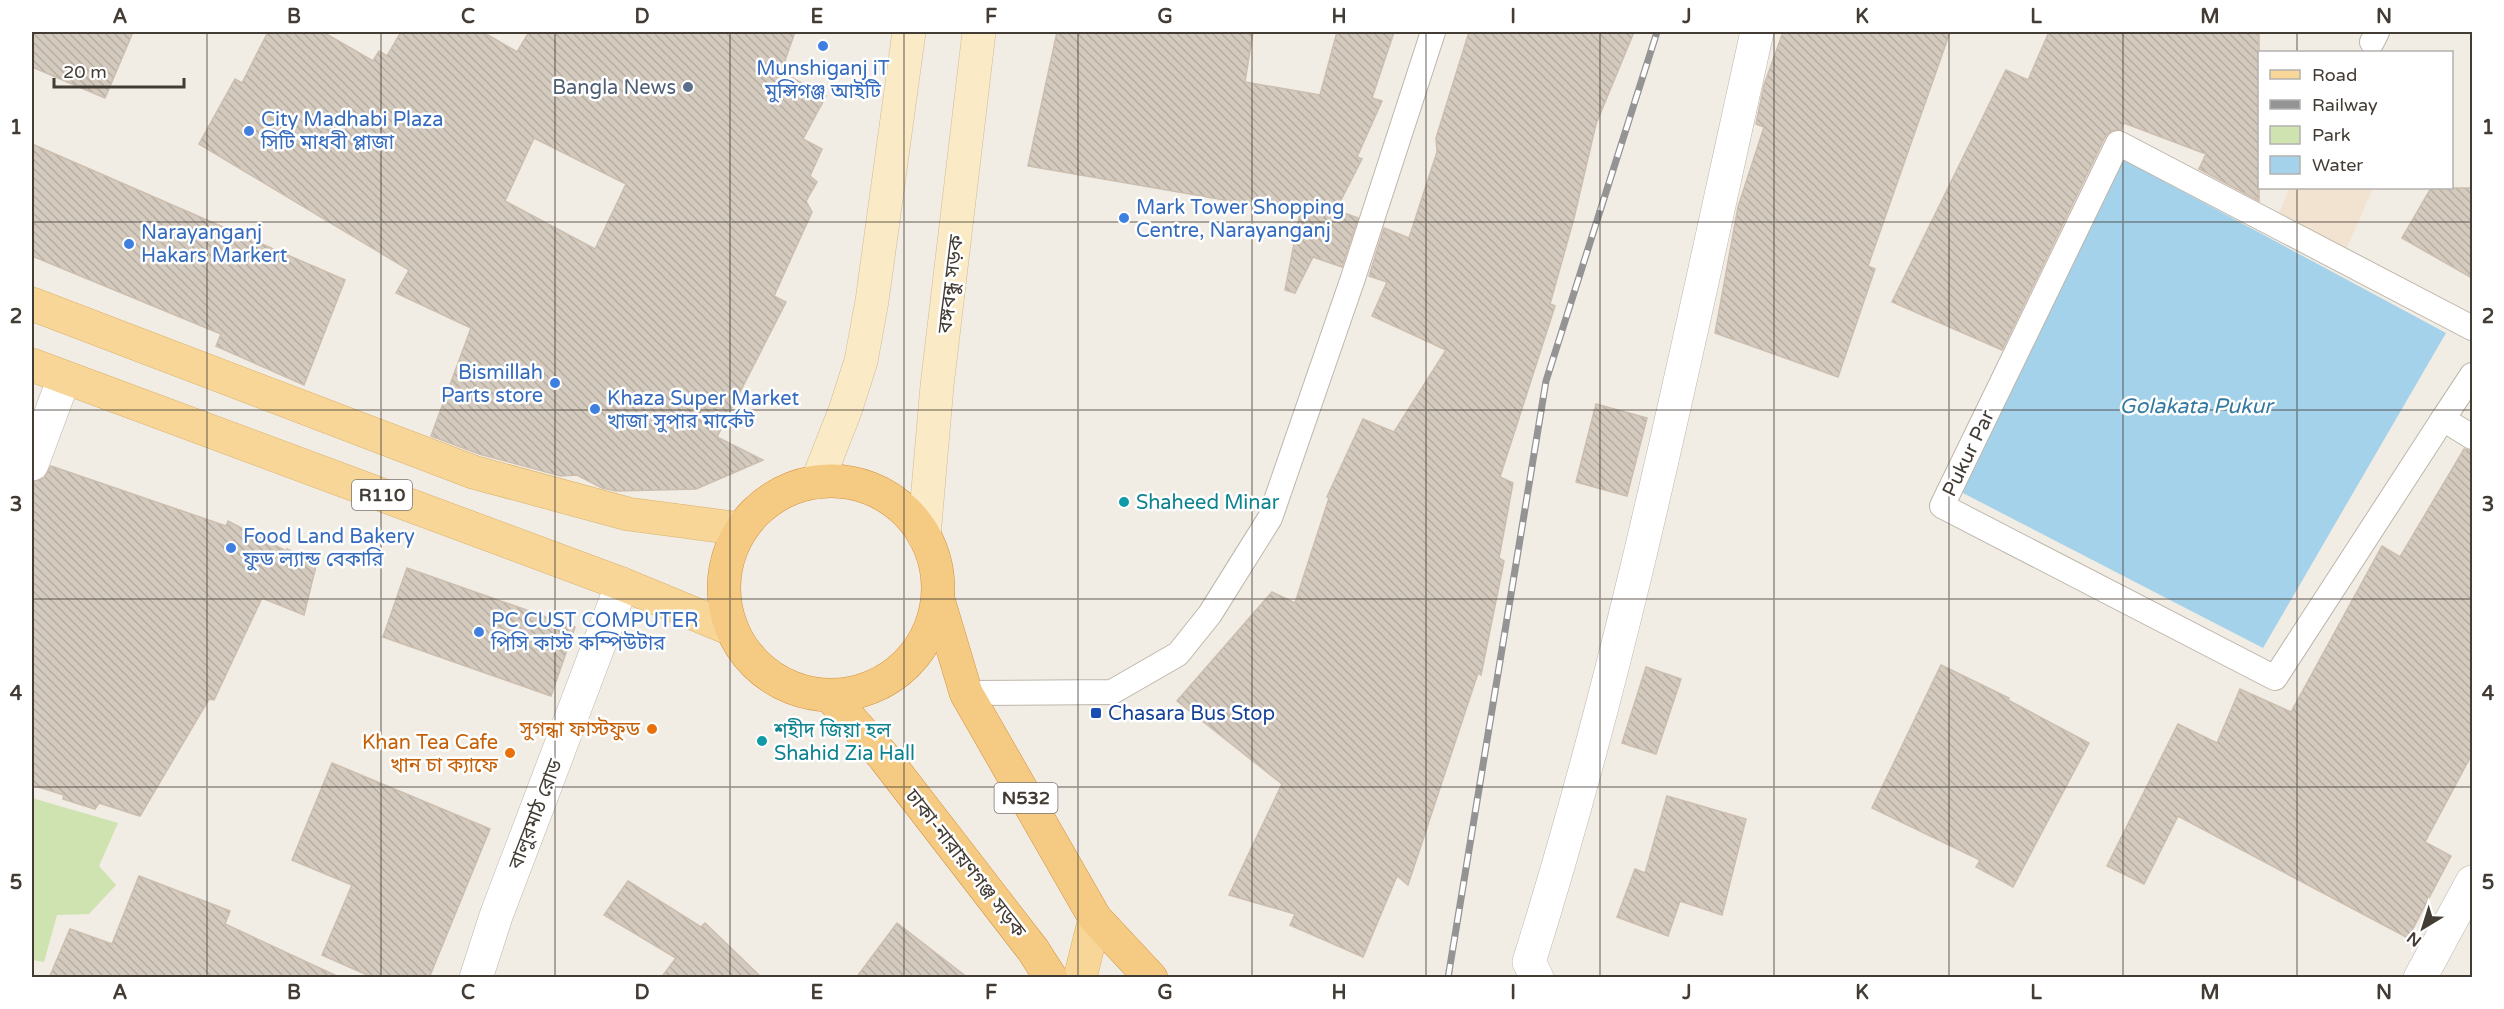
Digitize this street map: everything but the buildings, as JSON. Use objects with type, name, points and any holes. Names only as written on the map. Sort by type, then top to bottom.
[{"type":"highway","points":[[842,481],[875,491],[890,499],[909,515],[924,536],[936,565],[938,597],[931,628],[915,656],[891,677],[862,691],[830,696],[799,691],[770,678],[746,656],[731,629],[723,594],[726,560],[741,529],[773,497],[817,482],[842,481]]},
{"type":"highway","name":"N532","points":[[938,597],[966,693],[1095,918],[1151,978]]},
{"type":"highway","name":"ঢাকা-নারায়ণগঞ্জ সড়ক","points":[[830,696],[884,758],[1032,964],[1051,978]]},
{"type":"main road","points":[[817,482],[845,411],[861,361],[872,301],[909,32]]},
{"type":"main road","name":"বঙ্গবন্ধু সড়ক","points":[[924,536],[937,386],[979,32]]},
{"type":"main road","name":"R110","points":[[32,304],[473,472],[628,514],[741,529]]},
{"type":"main road","name":"R110","points":[[32,365],[622,584],[731,629]]},
{"type":"main road","points":[[1080,978],[1095,918]]},
{"type":"street","points":[[1537,978],[1529,962],[1561,862],[1638,563],[1757,32]]},
{"type":"street","points":[[32,464],[64,378]]},
{"type":"street","name":"বালুরমাঠ রোড","points":[[476,978],[496,916],[622,584]]},
{"type":"street","points":[[2421,978],[2472,882]]},
{"type":"lane","points":[[966,693],[1112,692],[1178,654],[1210,614],[1270,518],[1352,281],[1433,32]]},
{"type":"lane","name":"Pukur Par","points":[[2472,328],[2118,143],[1942,506],[2275,678],[2472,375]]},
{"type":"lane","points":[[2443,419],[2472,437]]},
{"type":"shaded area","points":[[2290,189],[2373,189],[2345,252],[2275,222]]},
{"type":"green space","points":[[32,798],[118,823],[99,866],[116,885],[89,914],[57,915],[44,962],[32,960]]},
{"type":"water","name":"Golakata Pukur","points":[[2115,155],[2446,333],[2263,648],[1961,492]]},
{"type":"railway","points":[[1448,978],[1546,381],[1657,32]]},
{"type":"place","name":"Munshiganj iT মুন্সিগঞ্জ আইটি","points":[[823,46]]},
{"type":"place","name":"Bangla News","points":[[688,87]]},
{"type":"place","name":"City Madhabi Plaza সিটি মাধবী প্লাজা","points":[[249,131]]},
{"type":"place","name":"Mark Tower Shopping Centre, Narayanganj","points":[[1124,218]]},
{"type":"place","name":"Narayanganj Hakars Markert","points":[[129,244]]},
{"type":"place","name":"Bismillah Parts store","points":[[555,383]]},
{"type":"place","name":"Khaza Super Market খাজা সুপার মার্কেট","points":[[595,409]]},
{"type":"place","name":"Shaheed Minar","points":[[1124,502]]},
{"type":"place","name":"Food Land Bakery ফুড ল্যান্ড বেকারি","points":[[231,548]]},
{"type":"place","name":"PC CUST COMPUTER পিসি কাস্ট কম্পিউটার","points":[[479,632]]},
{"type":"place","name":"Chasara Bus Stop","points":[[1096,713]]},
{"type":"place","name":"সুগন্ধা ফাস্টফুড","points":[[652,729]]},
{"type":"place","name":"শহীদ জিয়া হল Shahid Zia Hall","points":[[762,741]]},
{"type":"place","name":"Khan Tea Cafe খান চা ক্যাফে","points":[[510,753]]}]
